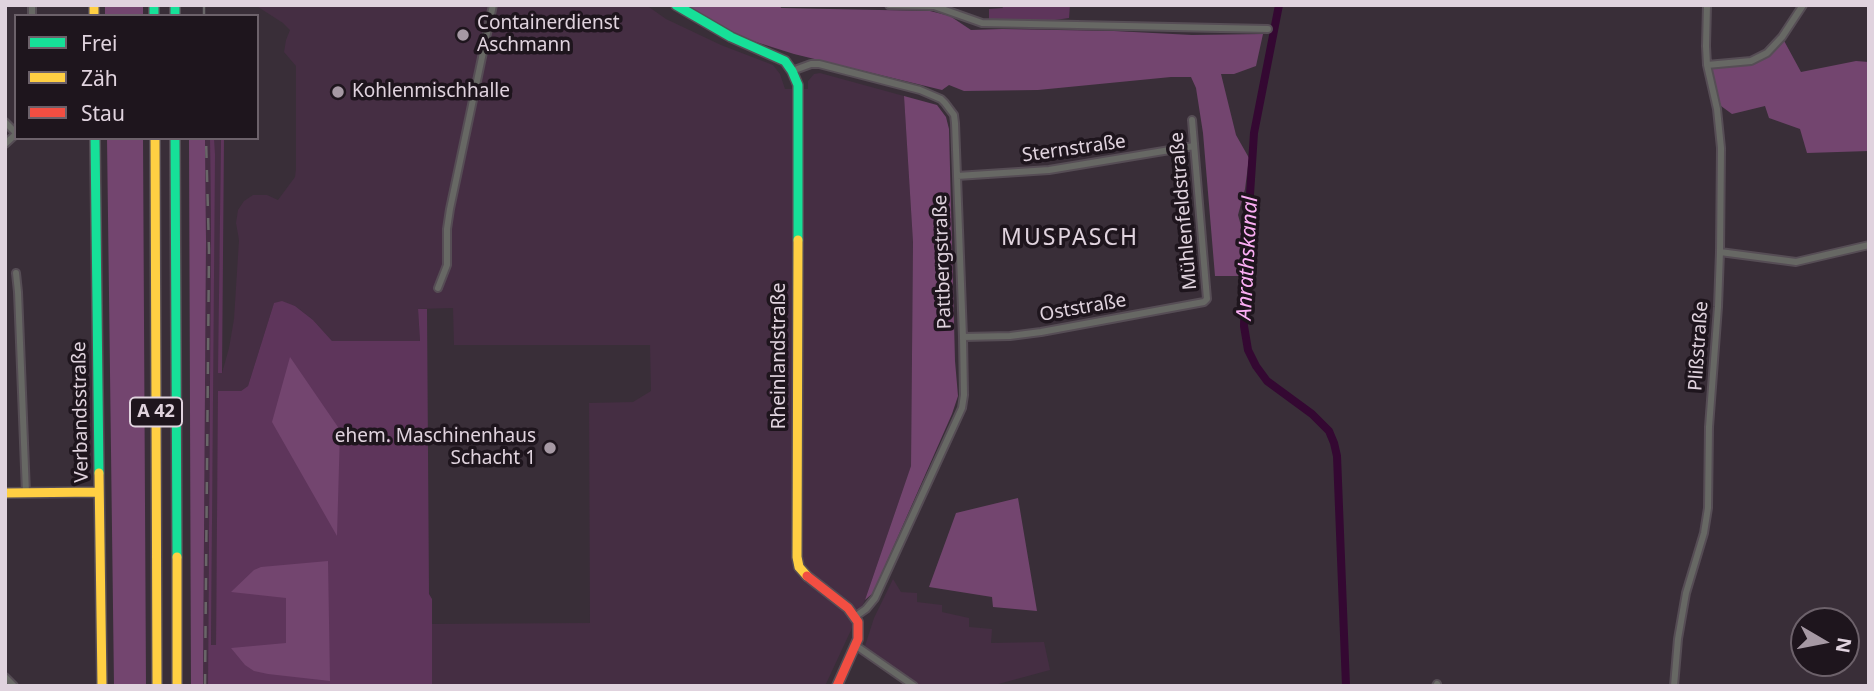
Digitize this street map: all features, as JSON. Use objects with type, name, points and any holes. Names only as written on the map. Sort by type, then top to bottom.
[{"type":"main road","points":[[683,7],[731,37],[785,61],[792,71]]},
{"type":"main road","name":"Rheinlandstraße","points":[[792,71],[798,85],[797,557],[804,574],[856,616]]},
{"type":"main road","name":"Verbandsstraße","points":[[95,140],[102,686]]},
{"type":"main road","name":"A 42","points":[[155,140],[158,686]]},
{"type":"main road","name":"A 42","points":[[175,140],[177,686]]},
{"type":"main road","points":[[5,493],[99,492]]},
{"type":"main road","points":[[837,686],[859,633],[856,616]]},
{"type":"street","points":[[438,288],[447,265],[450,209],[493,5]]},
{"type":"street","points":[[889,5],[934,6],[982,23],[1268,29]]},
{"type":"street","name":"Plißstraße","points":[[1674,686],[1686,593],[1704,533],[1708,508],[1709,427],[1720,252],[1720,131],[1707,65],[1707,5]]},
{"type":"street","points":[[1707,65],[1751,61],[1767,53],[1782,37],[1803,5]]},
{"type":"street","name":"Pattbergstraße","points":[[792,71],[819,64],[920,90],[941,99],[954,115],[963,337],[962,408],[875,598],[856,616]]},
{"type":"street","name":"Mühlenfeldstraße","points":[[1192,120],[1207,299]]},
{"type":"street","name":"Sternstraße","points":[[957,176],[1049,170],[1194,146]]},
{"type":"street","points":[[1720,252],[1796,262],[1869,245]]},
{"type":"street","points":[[16,273],[26,493]]},
{"type":"street","name":"Oststraße","points":[[963,337],[1041,332],[1204,302],[1207,299]]},
{"type":"street","points":[[855,645],[914,686]]},
{"type":"street","points":[[5,677],[14,686]]},
{"type":"shaded area","points":[[105,5],[143,5],[143,14],[105,14]]},
{"type":"shaded area","points":[[255,5],[646,5],[666,19],[721,45],[773,65],[780,74],[785,89],[808,89],[808,81],[814,74],[820,73],[904,96],[913,242],[911,466],[865,600],[825,686],[432,686],[432,624],[590,623],[589,403],[633,402],[651,391],[650,345],[454,345],[453,308],[418,309],[420,341],[332,341],[313,320],[295,306],[274,303],[248,386],[241,391],[219,392],[216,645],[211,645],[214,140],[221,140],[219,373],[222,373],[234,319],[238,210],[244,201],[253,195],[267,195],[278,200],[295,177],[296,66],[284,52],[290,30]]},
{"type":"shaded area","points":[[683,5],[780,5],[781,8],[930,11],[950,16],[971,30],[1263,34],[1256,66],[1234,74],[1221,74],[1236,135],[1249,158],[1238,215],[1245,240],[1244,276],[1215,276],[1203,133],[1196,88],[1191,77],[1038,90],[964,91],[949,85],[942,90],[794,54],[737,36]]},
{"type":"shaded area","points":[[1001,5],[1070,5],[1069,18],[1041,22],[1029,19],[989,20],[989,9],[1003,8]]},
{"type":"shaded area","points":[[1782,37],[1801,72],[1856,61],[1869,62],[1869,151],[1807,153],[1800,129],[1769,118],[1765,106],[1732,114],[1721,106],[1707,65],[1751,61],[1767,53]]},
{"type":"shaded area","points":[[904,96],[937,105],[946,117],[949,129],[958,396],[873,593],[865,600],[911,466],[913,242]]},
{"type":"shaded area","points":[[107,140],[143,140],[146,686],[114,686]]},
{"type":"shaded area","points":[[189,140],[205,140],[203,686],[191,686]]},
{"type":"shaded area","points":[[205,140],[210,140],[208,686],[203,686]]},
{"type":"shaded area","points":[[210,140],[214,140],[211,645],[216,645],[218,391],[241,391],[248,386],[274,303],[282,301],[295,306],[313,320],[332,341],[420,341],[418,309],[427,309],[432,686],[208,686]]},
{"type":"shaded area","points":[[221,140],[224,140],[222,373],[218,373]]},
{"type":"shaded area","points":[[290,357],[340,430],[337,536],[272,422]]},
{"type":"shaded area","points":[[1018,498],[1037,611],[993,607],[992,597],[929,587],[956,513]]},
{"type":"shaded area","points":[[328,561],[330,681],[268,674],[254,671],[245,665],[231,648],[286,643],[286,598],[231,592],[254,570],[261,567]]},
{"type":"shaded area","points":[[893,579],[901,592],[917,593],[917,602],[942,605],[942,612],[969,618],[969,627],[992,629],[991,643],[1044,642],[1050,670],[991,686],[919,686],[865,646],[874,618]]},
{"type":"waterway","name":"Anrathskanal","points":[[1279,5],[1254,133],[1244,326],[1248,350],[1267,381],[1312,414],[1329,431],[1334,443],[1337,456],[1346,686]]},
{"type":"railway","points":[[204,5],[204,14]]},
{"type":"railway","points":[[205,686],[209,250],[206,140]]},
{"type":"traffic: fast","points":[[154,5],[154,14]]},
{"type":"traffic: fast","points":[[175,5],[175,14]]},
{"type":"traffic: fast","points":[[676,5],[731,37],[785,61],[792,71],[798,85],[798,240]]},
{"type":"traffic: fast","points":[[95,140],[99,473]]},
{"type":"traffic: fast","points":[[175,140],[177,557]]},
{"type":"traffic: slow","points":[[94,5],[94,14]]},
{"type":"traffic: slow","points":[[155,140],[157,686]]},
{"type":"traffic: slow","points":[[798,240],[797,557],[799,567],[807,576]]},
{"type":"traffic: slow","points":[[99,473],[102,686]]},
{"type":"traffic: slow","points":[[5,493],[99,492]]},
{"type":"traffic: slow","points":[[177,557],[177,686]]},
{"type":"traffic: jam","points":[[807,576],[848,608],[858,622],[858,639],[837,686]]},
{"type":"place","name":"Containerdienst Aschmann","points":[[463,35]]},
{"type":"place","name":"Kohlenmischhalle","points":[[338,92]]},
{"type":"place","name":"ehem. Maschinenhaus Schacht 1","points":[[550,448]]},
{"type":"district","name":"MUSPASCH","points":[[1070,238]]}]
